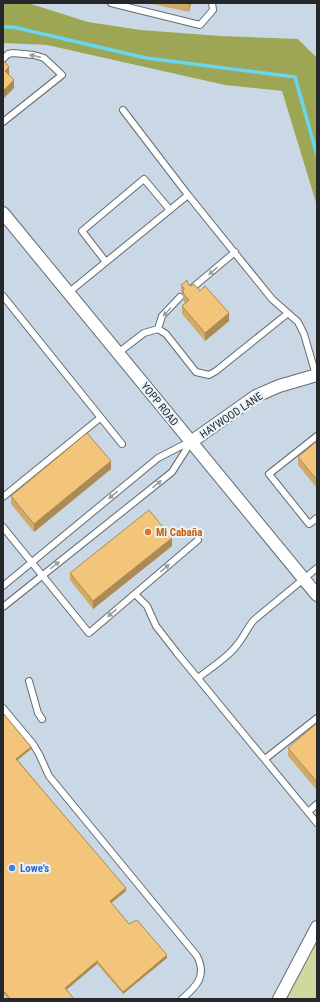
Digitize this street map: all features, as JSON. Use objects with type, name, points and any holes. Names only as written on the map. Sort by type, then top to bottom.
[{"type":"street","name":"YOPP ROAD","points":[[3,213],[317,595]]},
{"type":"street","name":"HAYWOOD LANE","points":[[191,442],[256,396],[279,386],[317,375]]},
{"type":"street","points":[[279,999],[317,927]]},
{"type":"lane","points":[[111,3],[200,25],[213,10],[212,3]]},
{"type":"lane","points":[[3,59],[8,54],[13,53],[34,55],[44,58],[62,75],[3,122]]},
{"type":"lane","points":[[123,110],[188,195],[272,299],[287,314],[298,322],[304,334],[317,375]]},
{"type":"lane","points":[[106,262],[82,231],[144,179],[170,210]]},
{"type":"lane","points":[[68,293],[188,195]]},
{"type":"lane","points":[[191,289],[235,252]]},
{"type":"lane","points":[[3,296],[73,381],[100,418],[122,444]]},
{"type":"lane","points":[[158,329],[162,316],[180,297]]},
{"type":"lane","points":[[118,353],[144,333],[158,329],[166,334],[196,372],[209,374],[216,372],[287,314]]},
{"type":"lane","points":[[3,497],[100,418]]},
{"type":"lane","points":[[317,436],[269,474],[308,524],[317,518]]},
{"type":"lane","points":[[3,586],[158,458],[191,442]]},
{"type":"lane","points":[[3,607],[172,472],[191,442]]},
{"type":"lane","points":[[3,527],[89,633],[198,540]]},
{"type":"lane","points":[[198,678],[230,652],[240,641],[254,620],[317,568]]},
{"type":"lane","points":[[135,594],[147,606],[156,626],[317,823]]},
{"type":"lane","points":[[29,681],[38,713],[42,719]]},
{"type":"lane","points":[[3,708],[33,744],[49,776],[197,956],[201,965],[199,982],[196,987],[182,999]]},
{"type":"lane","points":[[265,759],[317,718]]},
{"type":"lane","points":[[308,812],[317,804]]},
{"type":"shaded area","points":[[28,3],[317,3],[317,58],[298,39],[221,36],[141,30],[88,22]]},
{"type":"shaded area","points":[[3,43],[47,45],[225,85],[282,91],[317,206],[317,999],[3,999]]},
{"type":"green space","points":[[3,3],[28,3],[88,22],[141,30],[221,36],[298,39],[317,58],[317,206],[282,91],[225,85],[47,45],[3,43]]},
{"type":"green space","points":[[317,927],[317,999],[279,999]]},
{"type":"building","points":[[3,60],[9,67],[5,71],[14,80],[3,91]]},
{"type":"building","points":[[187,280],[188,284],[191,286],[194,284],[200,291],[205,286],[229,313],[205,333],[182,306],[189,300],[183,293],[184,288],[181,285]]},
{"type":"building","points":[[87,433],[111,461],[34,524],[11,496]]},
{"type":"building","points":[[317,441],[317,478],[316,479],[298,457]]},
{"type":"building","points":[[149,510],[172,538],[93,601],[70,573]]},
{"type":"building","points":[[3,713],[31,747],[16,759],[126,888],[110,901],[129,924],[137,920],[167,955],[123,992],[97,961],[65,988],[74,999],[10,999],[5,992],[3,994]]},
{"type":"building","points":[[317,723],[317,780],[316,781],[288,748]]},
{"type":"waterway","points":[[3,27],[13,27],[146,58],[295,77],[317,155]]},
{"type":"place","name":"Mi Cabaña","points":[[148,532]]},
{"type":"place","name":"Lowe's","points":[[12,868]]}]
